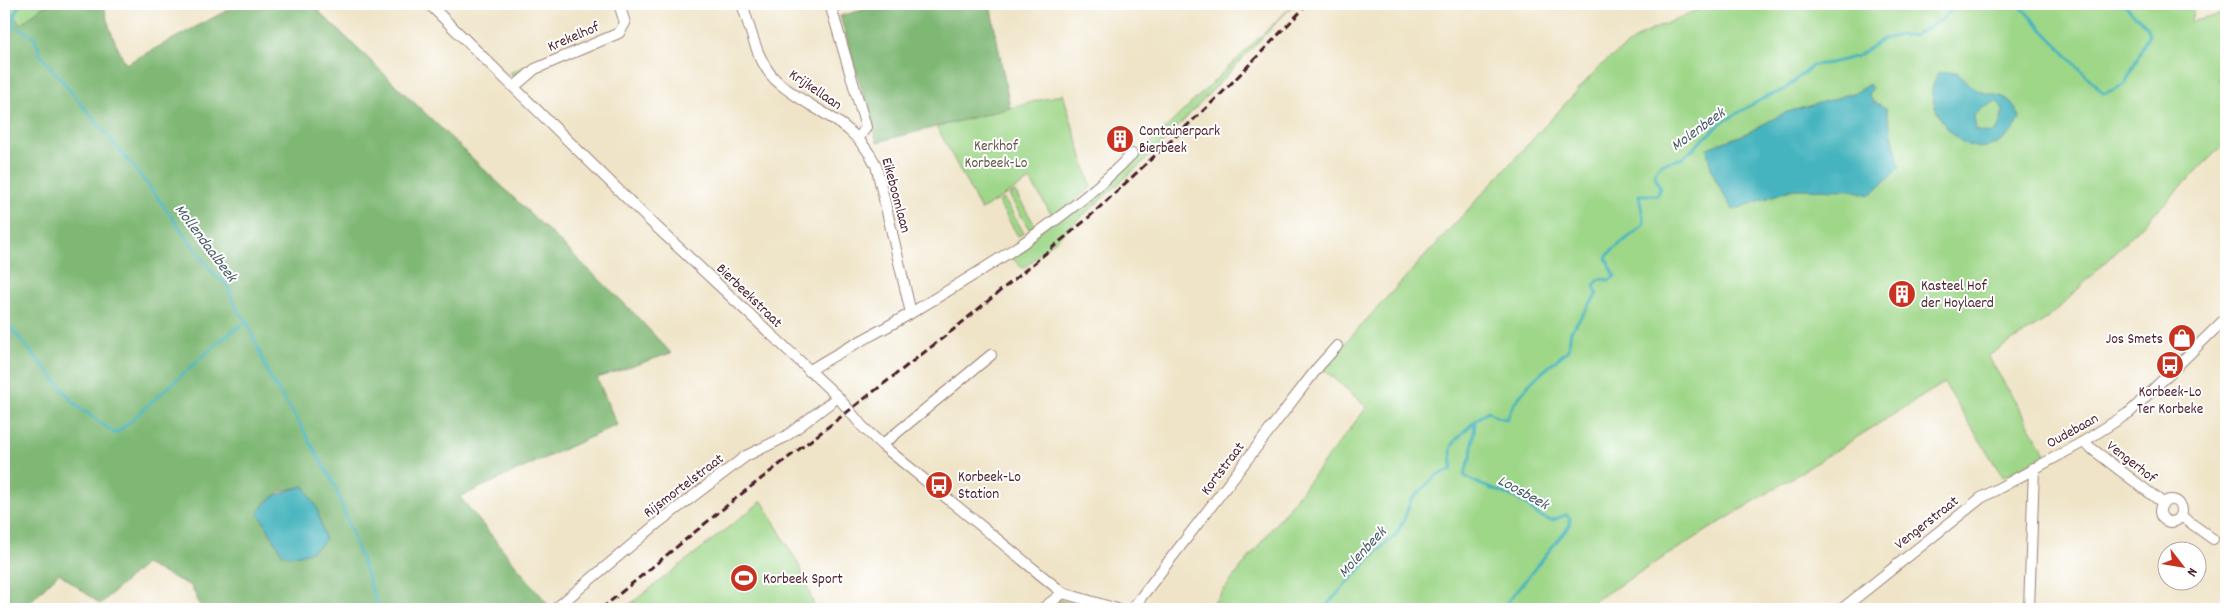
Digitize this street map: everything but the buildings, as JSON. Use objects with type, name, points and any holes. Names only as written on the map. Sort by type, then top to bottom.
[{"type":"street","name":"Bierbeekstraat","points":[[429,4],[640,211],[838,397],[862,426],[882,444],[1063,593],[1117,609]]},
{"type":"street","name":"Krekelhof","points":[[514,87],[535,69],[619,33],[625,23],[619,4]]},
{"type":"street","name":"Krijkellaan","points":[[742,4],[764,64],[778,82],[859,138]]},
{"type":"street","points":[[830,4],[866,127],[859,138]]},
{"type":"street","name":"Eikeboomlaan","points":[[859,138],[876,165],[911,313]]},
{"type":"street","points":[[809,370],[911,313],[1030,238],[1101,184],[1132,154]]},
{"type":"street","name":"Oudebaan","points":[[2034,468],[2083,442],[2130,412],[2226,318]]},
{"type":"street","name":"Kortstraat","points":[[1132,609],[1319,366],[1337,346]]},
{"type":"street","points":[[882,444],[991,355]]},
{"type":"street","name":"Rijsmortelstraat","points":[[555,609],[659,522],[746,456],[786,437],[838,397]]},
{"type":"street","name":"Vengerhof","points":[[2083,442],[2163,504]]},
{"type":"street","points":[[2029,609],[2034,468]]},
{"type":"street","name":"Vengerstraat","points":[[1842,609],[1967,508],[1996,488],[2034,468]]},
{"type":"street","name":"Vengerhof","points":[[2163,504],[2171,500],[2178,502],[2182,508],[2181,516]]},
{"type":"street","name":"Vengerhof","points":[[2163,504],[2161,514],[2165,520],[2172,521],[2181,516]]},
{"type":"street","name":"Vengerhof","points":[[2181,516],[2213,539]]},
{"type":"street","points":[[1042,609],[1063,593]]},
{"type":"green space","points":[[4,4],[7,4],[20,25],[41,8],[52,4],[104,4],[112,35],[126,64],[239,4],[311,4],[627,306],[671,353],[597,378],[617,425],[460,497],[551,608],[549,609],[202,609],[191,586],[145,564],[100,604],[59,573],[23,609],[9,609],[4,605]],"holes":[[[304,486],[301,555],[288,556],[281,550],[272,537],[265,520],[264,504],[281,491]]]},
{"type":"green space","points":[[7,4],[52,4],[41,8],[20,26]]},
{"type":"green space","points":[[886,4],[990,4],[1010,108],[877,142],[840,16]]},
{"type":"green space","points":[[1294,4],[1153,153],[1023,269],[1008,254],[1101,186],[1146,147]]},
{"type":"green space","points":[[1710,4],[2194,4],[2191,22],[2226,13],[2226,67],[2218,78],[2226,86],[2226,142],[2050,317],[1988,356],[2046,454],[2003,477],[1944,383],[1581,609],[1209,609],[1367,407],[1322,368],[1601,65],[1643,34]]},
{"type":"green space","points":[[529,64],[530,67],[523,73],[513,76],[510,73]]},
{"type":"green space","name":"Kerkhof Korbeek-Lo","points":[[1063,94],[1091,187],[1054,218],[1030,180],[981,210],[937,127]]},
{"type":"green space","points":[[1015,192],[1035,225],[1029,229],[1009,195]]},
{"type":"green space","points":[[1004,199],[1024,233],[1018,236],[998,202]]},
{"type":"green space","points":[[762,501],[801,569],[815,609],[624,609]]},
{"type":"green space","points":[[1059,600],[1093,609],[1047,609]]},
{"type":"water","points":[[1957,72],[1975,89],[2006,98],[2011,102],[2020,117],[2018,124],[2005,138],[1993,145],[1981,147],[1969,145],[1958,139],[1941,120],[1932,95],[1938,73]],"holes":[[[1997,101],[2003,110],[1997,129],[1990,132],[1976,130],[1974,116],[1983,108]]]},
{"type":"water","points":[[1869,84],[1872,88],[1869,96],[1874,102],[1886,108],[1900,167],[1870,195],[1850,190],[1793,189],[1733,210],[1716,180],[1710,165],[1707,148],[1745,134],[1784,113],[1857,92]]},
{"type":"water","points":[[304,486],[317,508],[325,540],[311,551],[299,555],[287,555],[282,553],[258,512],[273,497]]},
{"type":"waterway","name":"Mollendaalbeek","points":[[19,4],[12,25],[35,37],[40,54],[149,186],[213,273],[226,284],[238,311],[247,321],[270,378],[300,424],[335,486],[379,609]]},
{"type":"waterway","name":"Molenbeek","points":[[1323,609],[1376,552],[1395,536],[1403,522],[1411,500],[1437,475],[1451,470],[1452,447],[1462,433],[1488,411],[1497,417],[1507,419],[1513,405],[1531,382],[1568,350],[1571,331],[1597,294],[1594,285],[1600,279],[1610,280],[1615,276],[1606,258],[1608,254],[1636,232],[1644,223],[1639,195],[1657,195],[1660,188],[1654,173],[1661,164],[1683,158],[1721,123],[1765,97],[1784,90],[1813,65],[1831,63],[1858,56],[1883,39],[1900,35],[1915,35],[1942,19],[1958,4]]},
{"type":"waterway","name":"Molenbeek","points":[[2018,4],[2104,94],[2125,84],[2149,34],[2148,27],[2123,4]]},
{"type":"waterway","points":[[4,320],[77,406],[116,434],[221,340],[247,321]]},
{"type":"waterway","name":"Loosbeek","points":[[1475,424],[1471,456],[1464,475],[1476,483],[1521,501],[1546,519],[1553,520],[1566,515],[1570,518],[1570,525],[1502,609]]},
{"type":"railway","points":[[601,609],[735,499],[953,330],[1087,219],[1221,94],[1308,4]]},
{"type":"place","name":"Containerpark Bierbeek","points":[[1120,139]]},
{"type":"place","name":"Kasteel Hof der Hoylaerd","points":[[1902,294]]},
{"type":"place","name":"Jos Smets","points":[[2182,338]]},
{"type":"place","name":"Korbeek-Lo Ter Korbeke","points":[[2170,365]]},
{"type":"place","name":"Korbeek-Lo Station","points":[[939,485]]},
{"type":"place","name":"Korbeek Sport","points":[[744,578]]}]
